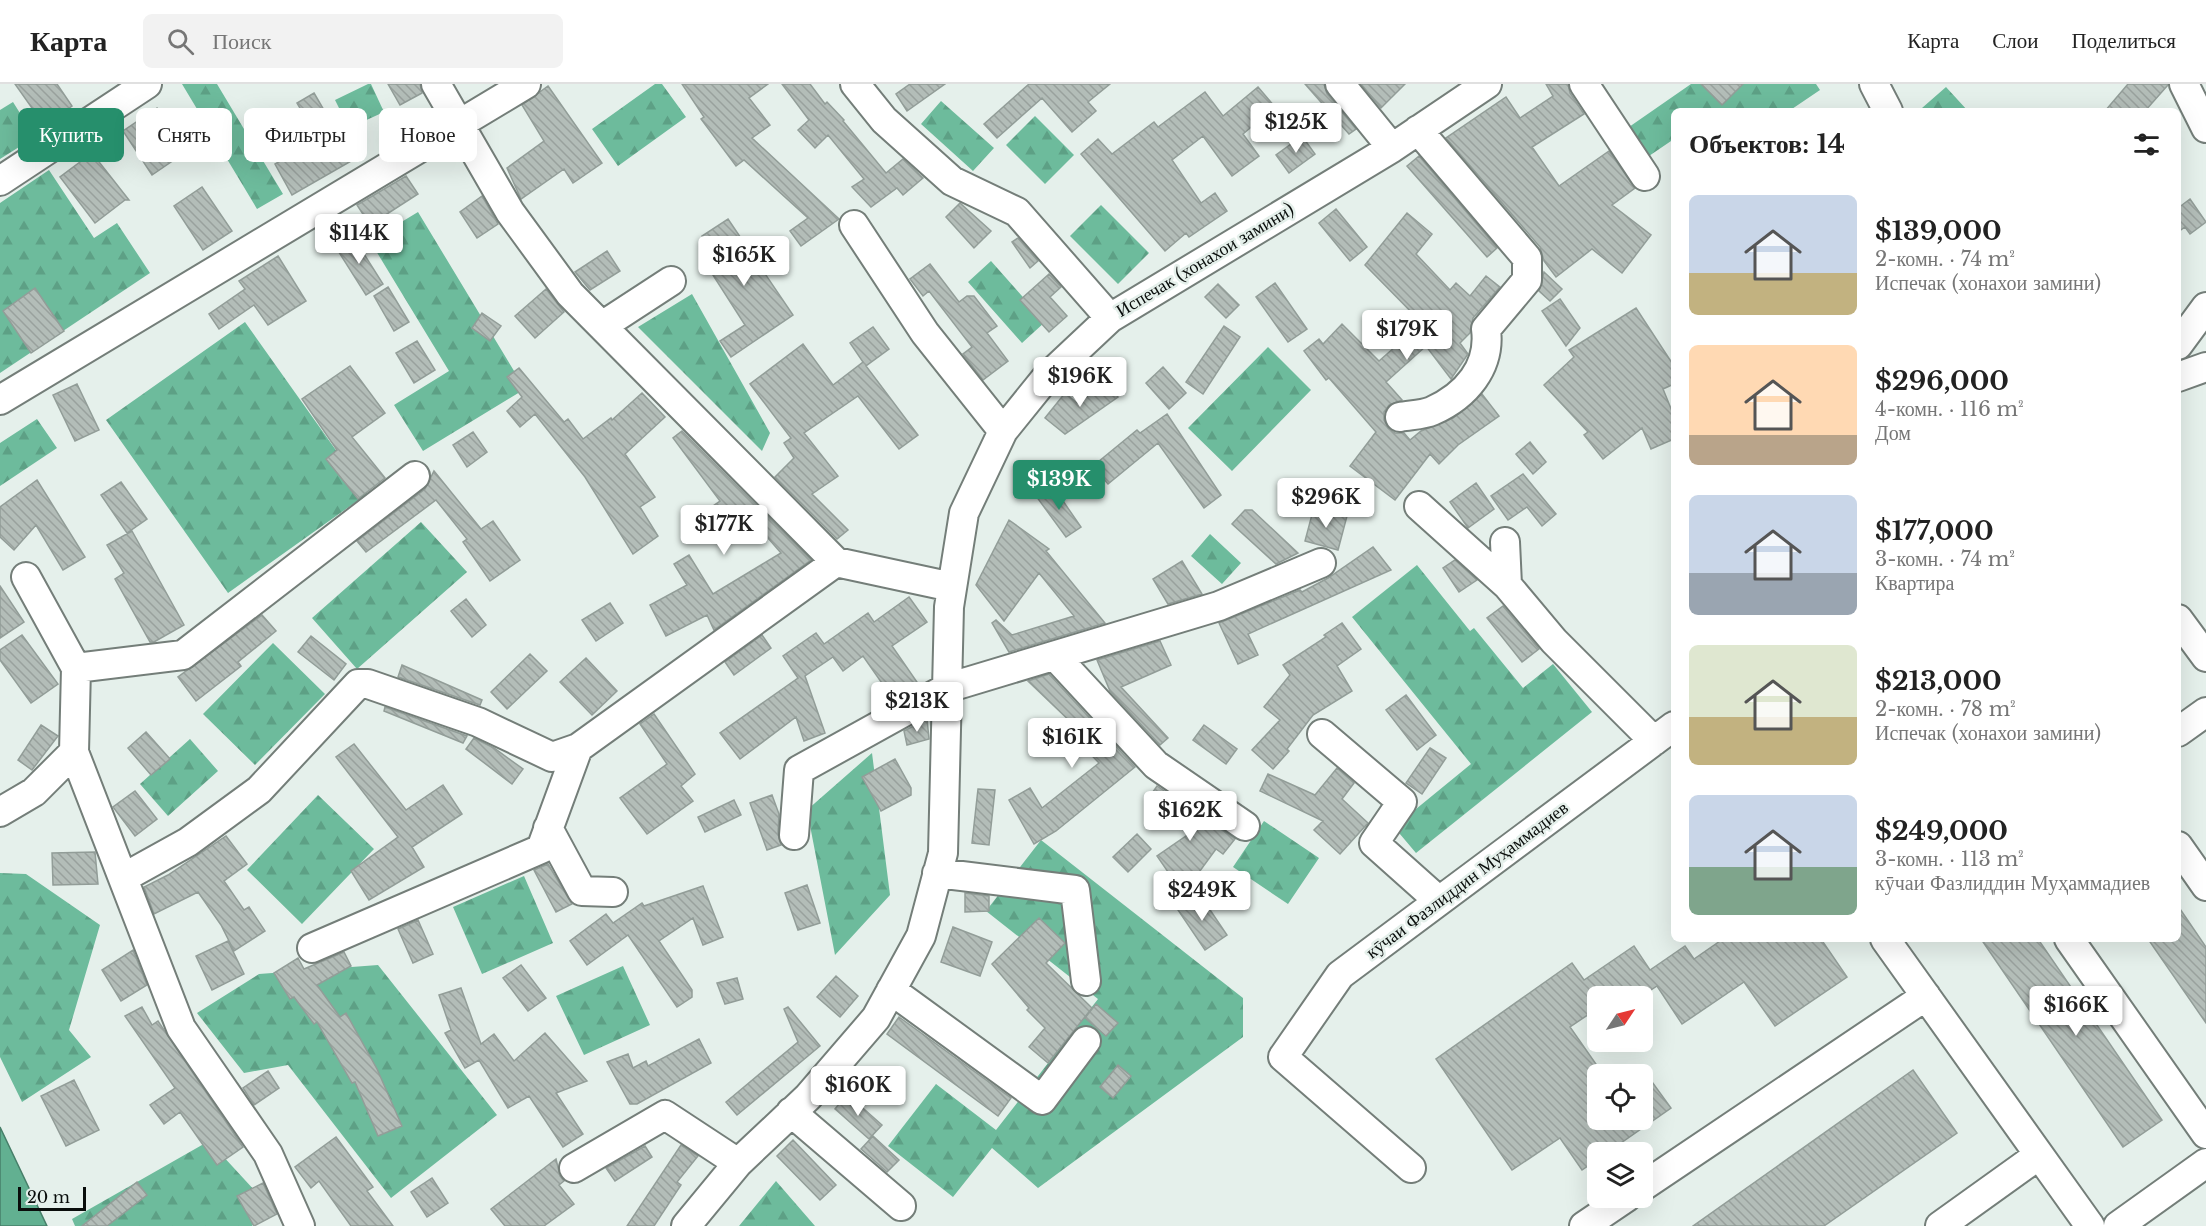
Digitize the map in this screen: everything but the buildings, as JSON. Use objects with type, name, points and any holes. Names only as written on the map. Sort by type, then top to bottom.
[{"type":"street","points":[[0,181],[147,84]]},
{"type":"street","points":[[436,84],[449,108]]},
{"type":"street","points":[[477,112],[525,84]]},
{"type":"street","points":[[855,84],[884,120],[952,180],[1017,212],[1110,318]]},
{"type":"street","points":[[1340,84],[1392,148]]},
{"type":"street","name":"Испечак (хонахои замини)","points":[[686,1226],[738,1163],[791,1112],[876,1018],[921,936],[942,853],[949,607],[964,513],[1003,431],[1045,379],[1110,318],[1392,148],[1487,84]]},
{"type":"street","points":[[1584,84],[1646,176]]},
{"type":"street","points":[[1874,84],[1886,108]]},
{"type":"street","points":[[2184,84],[2206,128]]},
{"type":"street","points":[[1400,417],[1431,412],[1455,397],[1480,373],[1488,344],[1486,329],[1527,280],[1527,258],[1418,130]]},
{"type":"street","points":[[477,157],[510,212],[570,294],[836,562],[952,587]]},
{"type":"street","points":[[0,400],[393,162]]},
{"type":"street","points":[[854,225],[925,333],[1003,431]]},
{"type":"street","points":[[602,326],[671,281]]},
{"type":"street","points":[[2181,341],[2206,307]]},
{"type":"street","points":[[2181,375],[2206,367]]},
{"type":"street","points":[[76,668],[183,656],[415,476]]},
{"type":"street","points":[[1419,506],[1507,585],[1554,641],[1664,733]]},
{"type":"street","points":[[1505,542],[1507,585]]},
{"type":"street","points":[[123,878],[188,842],[259,790],[358,684],[368,684],[478,722],[552,757],[578,748],[836,562]]},
{"type":"street","points":[[794,835],[799,770],[947,688],[1219,606],[1321,563]]},
{"type":"street","points":[[26,577],[76,668],[74,752],[180,1028],[268,1154],[300,1226]]},
{"type":"street","points":[[2181,623],[2206,657]]},
{"type":"street","points":[[1055,656],[1156,765],[1245,826]]},
{"type":"street","points":[[2181,730],[2206,712]]},
{"type":"street","name":"кӯчаи Фазлиддин Муҳаммадиев","points":[[1411,1168],[1283,1057],[1340,975],[1664,733]]},
{"type":"street","points":[[1322,734],[1402,802],[1374,843],[1439,901]]},
{"type":"street","points":[[312,948],[541,849],[578,748]]},
{"type":"street","points":[[0,812],[34,792],[74,752]]},
{"type":"street","points":[[548,828],[582,891],[613,892]]},
{"type":"street","points":[[2181,850],[2206,886]]},
{"type":"street","points":[[937,873],[1075,890],[1086,981]]},
{"type":"street","points":[[1887,942],[2090,1226]]},
{"type":"street","points":[[2071,942],[2206,1134]]},
{"type":"street","points":[[891,990],[1042,1100],[1086,1041]]},
{"type":"street","points":[[1653,1180],[1926,996]]},
{"type":"street","points":[[791,1112],[901,1206]]},
{"type":"street","points":[[574,1168],[665,1115],[738,1163]]},
{"type":"street","points":[[1940,1226],[2039,1155]]},
{"type":"street","points":[[2118,1226],[2206,1163]]},
{"type":"street","points":[[1584,1226],[1611,1208]]},
{"type":"green space","points":[[182,84],[217,84],[231,108],[196,108]]},
{"type":"green space","points":[[371,84],[382,108],[379,108],[379,114],[367,120],[367,108],[339,108],[335,100]]},
{"type":"green space","points":[[655,84],[662,84],[686,117],[618,166],[592,129]]},
{"type":"green space","points":[[1691,84],[1816,84],[1820,90],[1793,108],[1671,108],[1671,141],[1649,156],[1629,127]]},
{"type":"green space","points":[[1946,87],[1965,108],[1922,108]]},
{"type":"green space","points":[[941,101],[994,148],[973,171],[921,124]]},
{"type":"green space","points":[[13,102],[18,110],[18,148],[0,159],[0,110]]},
{"type":"green space","points":[[232,109],[244,129],[244,162],[264,162],[283,194],[257,209],[229,162],[232,162]]},
{"type":"green space","points":[[1035,116],[1074,155],[1045,184],[1006,145]]},
{"type":"green space","points":[[49,170],[94,238],[117,223],[150,273],[0,373],[0,203]]},
{"type":"green space","points":[[1101,205],[1149,253],[1118,284],[1070,236]]},
{"type":"green space","points":[[418,212],[525,389],[423,451],[394,405],[449,371],[370,241]]},
{"type":"green space","points":[[991,261],[1045,322],[1022,343],[968,282]]},
{"type":"green space","points":[[692,294],[770,433],[762,451],[638,327]]},
{"type":"green space","points":[[245,322],[367,494],[228,593],[106,420]]},
{"type":"green space","points":[[1268,347],[1311,390],[1232,471],[1188,428]]},
{"type":"green space","points":[[37,419],[57,448],[0,486],[0,443]]},
{"type":"green space","points":[[421,522],[467,572],[357,669],[312,618]]},
{"type":"green space","points":[[1210,534],[1241,563],[1222,584],[1191,556]]},
{"type":"green space","points":[[1417,565],[1470,631],[1474,628],[1523,688],[1553,664],[1592,712],[1416,853],[1394,827],[1471,764],[1352,617]]},
{"type":"green space","points":[[273,643],[325,694],[255,765],[203,714]]},
{"type":"green space","points":[[190,739],[218,771],[168,816],[140,784]]},
{"type":"green space","points":[[872,753],[890,895],[835,955],[807,810]]},
{"type":"green space","points":[[318,795],[374,849],[302,924],[247,870]]},
{"type":"green space","points":[[1264,821],[1319,858],[1288,904],[1233,867]]},
{"type":"green space","points":[[1041,840],[1243,998],[1243,1037],[1038,1188],[992,1148],[953,1197],[888,1146],[936,1084],[996,1130],[1098,999],[986,911]]},
{"type":"green space","points":[[0,873],[26,874],[100,925],[69,1030],[91,1057],[22,1102],[0,1057]]},
{"type":"green space","points":[[524,876],[553,943],[482,974],[453,907]]},
{"type":"green space","points":[[378,965],[497,1115],[391,1198],[288,1065],[244,1073],[197,1013],[259,974]]},
{"type":"green space","points":[[623,966],[650,1025],[584,1055],[556,996]]},
{"type":"green space","points":[[209,1141],[268,1205],[252,1226],[75,1226],[72,1219]]},
{"type":"green space","points":[[776,1181],[815,1226],[739,1226]]},
{"type":"shaded area","points":[[0,1127],[47,1226],[0,1226]]}]
